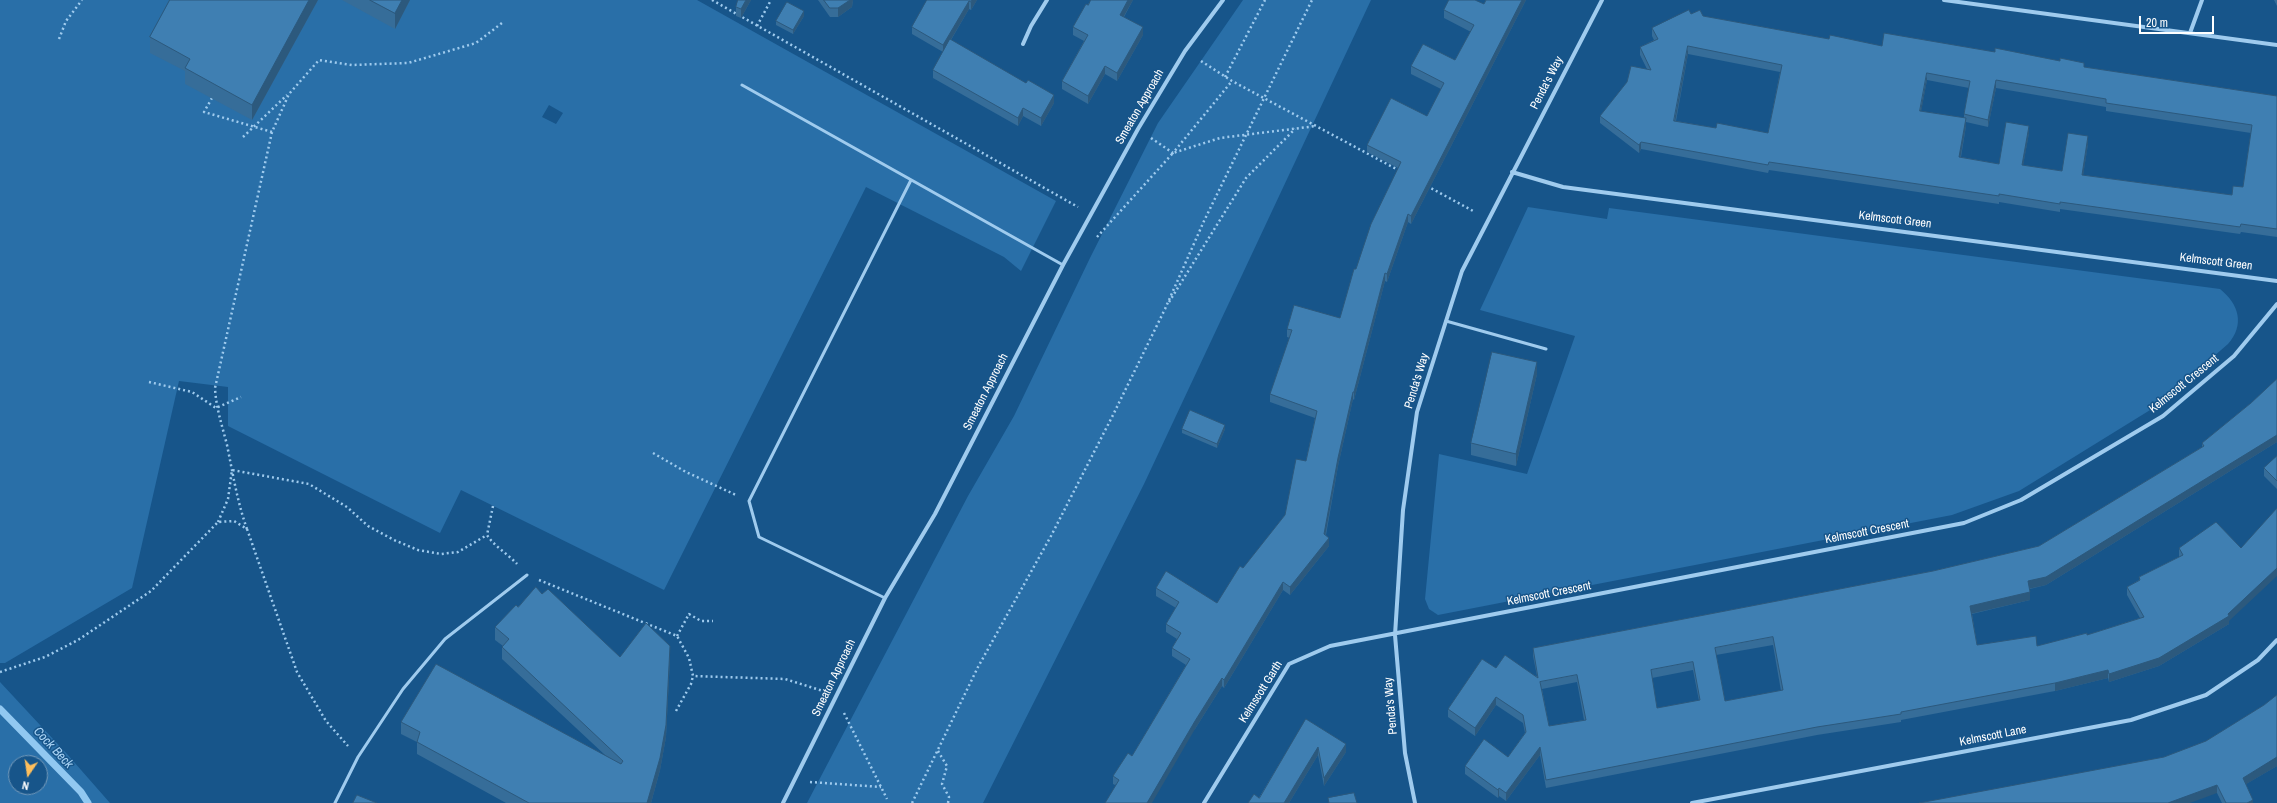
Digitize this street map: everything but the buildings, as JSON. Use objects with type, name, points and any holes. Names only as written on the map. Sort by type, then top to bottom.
[{"type":"street","points":[[1023,44],[1031,26],[1047,0]]},
{"type":"street","name":"Smeaton Approach","points":[[783,803],[795,781],[835,695],[885,598],[935,514],[1063,265],[1138,129],[1185,51],[1223,0]]},
{"type":"street","name":"Penda's Way","points":[[1415,803],[1405,753],[1395,635],[1403,510],[1417,412],[1462,271],[1602,0]]},
{"type":"street","points":[[1944,0],[2277,45]]},
{"type":"street","points":[[2190,33],[2202,0]]},
{"type":"street","name":"Kelmscott Green","points":[[1512,172],[1563,187],[2277,280]]},
{"type":"street","name":"Kelmscott Crescent","points":[[1395,635],[1964,523],[2021,500],[2163,416],[2234,356],[2277,304]]},
{"type":"street","name":"Kelmscott Garth","points":[[1204,803],[1289,664],[1330,646],[1395,635]]},
{"type":"street","name":"Kelmscott Lane","points":[[1692,803],[2131,720],[2206,695],[2258,660],[2277,640]]},
{"type":"lane","points":[[742,85],[1063,265]]},
{"type":"lane","points":[[885,598],[759,537],[749,501],[911,180]]},
{"type":"lane","points":[[1446,321],[1546,349]]},
{"type":"lane","points":[[335,803],[358,757],[403,689],[445,639],[527,575]]},
{"type":"path","points":[[59,39],[66,21],[82,0]]},
{"type":"path","points":[[712,0],[1091,214]]},
{"type":"path","points":[[757,26],[771,0]]},
{"type":"path","points":[[1226,77],[1265,0]]},
{"type":"path","points":[[912,803],[978,667],[1051,536],[1165,309],[1204,221],[1312,0]]},
{"type":"path","points":[[243,137],[289,94],[319,60],[352,65],[408,63],[476,43],[502,23]]},
{"type":"path","points":[[1201,61],[1232,81],[1405,174]]},
{"type":"path","points":[[1095,238],[1173,152],[1232,81]]},
{"type":"path","points":[[289,94],[272,132],[216,388],[216,408],[232,470],[237,502],[297,672],[326,721],[358,757]]},
{"type":"path","points":[[212,98],[204,112],[272,132]]},
{"type":"path","points":[[1151,138],[1173,152],[1220,138],[1316,126]]},
{"type":"path","points":[[1165,309],[1246,178],[1295,129]]},
{"type":"path","points":[[1426,186],[1488,219]]},
{"type":"path","points":[[149,382],[192,392],[216,408]]},
{"type":"path","points":[[216,408],[241,396]]},
{"type":"path","points":[[653,453],[686,472],[749,501]]},
{"type":"path","points":[[0,672],[45,657],[78,640],[151,591],[218,522],[228,499],[232,470]]},
{"type":"path","points":[[232,470],[309,484],[347,507],[368,526],[394,540],[418,550],[441,554],[458,552],[487,534]]},
{"type":"path","points":[[493,506],[487,534],[491,542],[506,552],[527,575],[677,636],[689,658],[693,676],[691,684],[676,711]]},
{"type":"path","points":[[218,522],[234,521],[247,529]]},
{"type":"path","points":[[677,636],[689,614],[701,621],[713,621]]},
{"type":"path","points":[[693,676],[785,679],[835,695],[887,799]]},
{"type":"path","points":[[938,751],[947,766],[942,784],[949,797],[948,803]]},
{"type":"path","points":[[795,781],[881,787]]},
{"type":"shaded area","points":[[0,0],[697,0],[1056,201],[1021,271],[1004,257],[866,187],[664,590],[461,490],[440,533],[228,426],[228,387],[179,381],[132,588],[5,663],[0,663]],"holes":[[[549,105],[563,113],[556,124],[542,117]]]},
{"type":"shaded area","points":[[1243,0],[1371,0],[1144,484],[983,803],[807,803],[968,496],[1014,416],[1090,258],[1158,123]]},
{"type":"shaded area","points":[[1528,207],[1607,219],[1609,208],[2220,289],[2232,301],[2238,315],[2237,330],[2228,344],[2155,407],[2019,491],[1952,515],[1438,615],[1429,609],[1425,599],[1439,454],[1527,474],[1575,336],[1480,310]]},
{"type":"shaded area","points":[[0,682],[67,754],[110,803],[0,803]]},
{"type":"waterway","name":"Cock Beck","points":[[0,709],[81,792],[88,803]]}]
